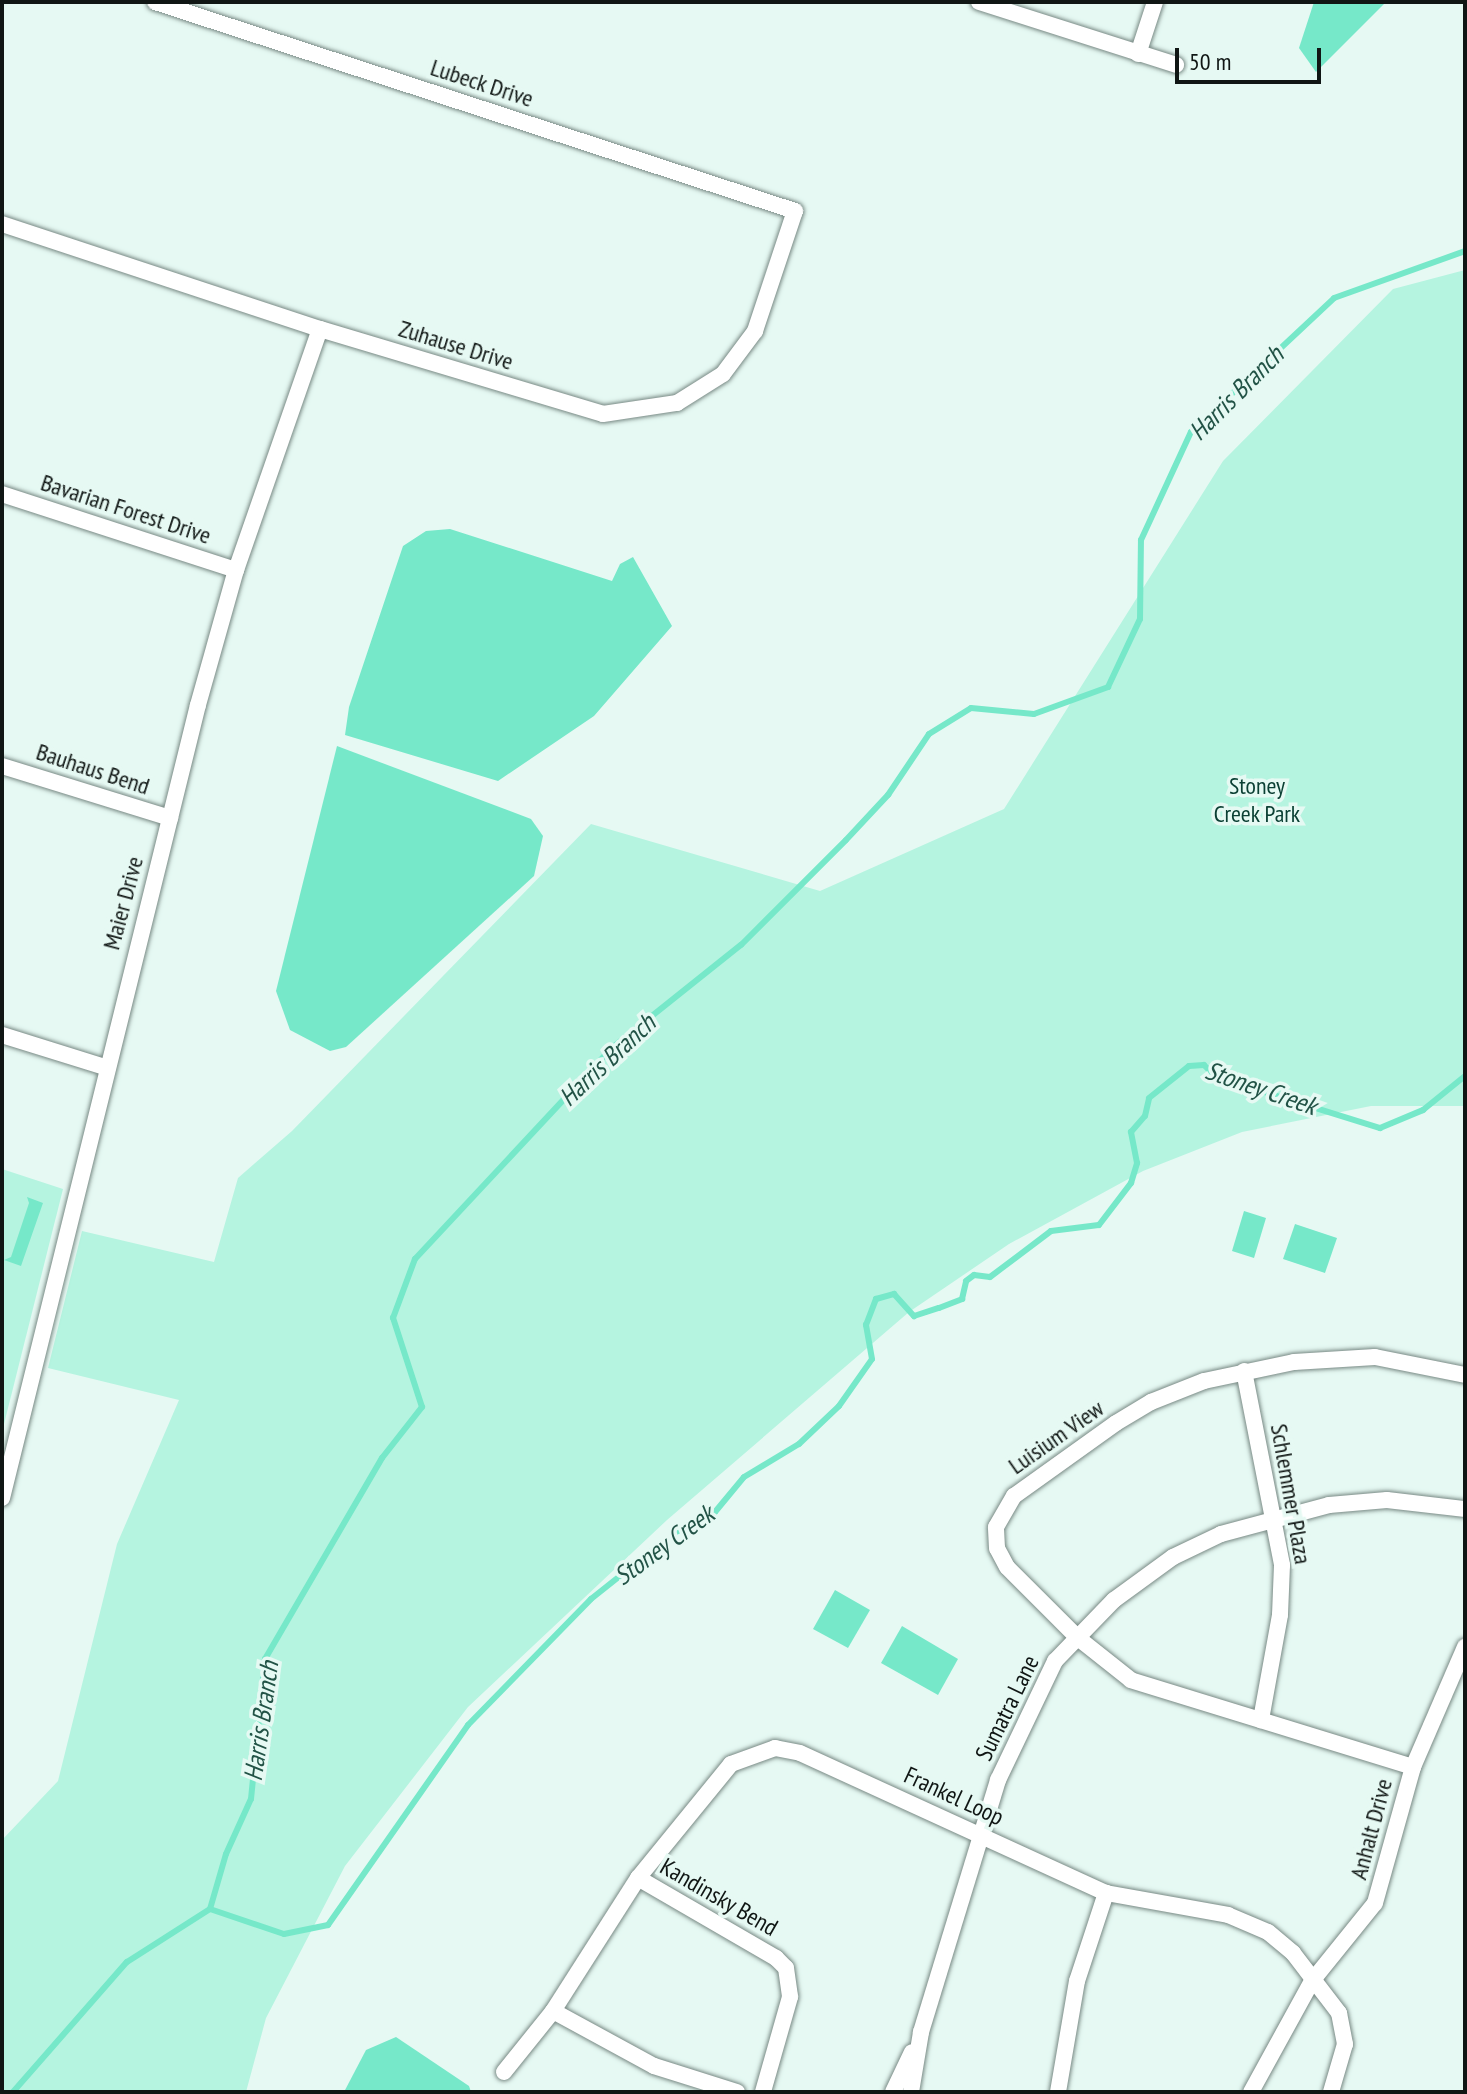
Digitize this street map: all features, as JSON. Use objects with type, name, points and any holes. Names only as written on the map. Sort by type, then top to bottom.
[{"type":"street","name":"Lubeck Drive","points":[[155,2],[795,211]]},
{"type":"street","points":[[979,2],[1176,65]]},
{"type":"street","points":[[1138,54],[1155,2]]},
{"type":"street","name":"Zuhause Drive","points":[[2,224],[320,329],[603,414],[677,403],[723,374],[755,331],[795,211]]},
{"type":"street","name":"Maier Drive","points":[[2,1498],[105,1067],[236,570],[320,329]]},
{"type":"street","name":"Bavarian Forest Drive","points":[[2,494],[236,570]]},
{"type":"street","name":"Bauhaus Bend","points":[[2,766],[170,818]]},
{"type":"street","points":[[2,1035],[105,1067]]},
{"type":"street","name":"Luisium View","points":[[1413,1767],[1149,1688],[1113,1669],[1007,1567],[997,1548],[996,1527],[1003,1508],[1151,1402],[1244,1371],[1375,1357],[1465,1375]]},
{"type":"street","name":"Schlemmer Plaza","points":[[1244,1371],[1275,1516],[1282,1565],[1280,1615],[1261,1720]]},
{"type":"street","name":"Sumatra Lane","points":[[911,2092],[921,2032],[998,1780],[1055,1661],[1114,1600],[1173,1557],[1275,1516],[1387,1500],[1465,1509]]},
{"type":"street","name":"Anhalt Drive","points":[[1251,2092],[1312,1981],[1375,1903],[1413,1767],[1465,1647]]},
{"type":"street","name":"Frankel Loop","points":[[504,2072],[553,2011],[638,1878],[731,1764],[775,1748],[800,1753],[1106,1893],[1228,1915],[1268,1932],[1293,1953],[1339,2013],[1345,2044],[1331,2092]]},
{"type":"street","name":"Kandinsky Bend","points":[[638,1878],[776,1958],[786,1968],[790,1997],[763,2092]]},
{"type":"street","points":[[1058,2092],[1077,1981],[1106,1893]]},
{"type":"street","points":[[553,2011],[654,2066],[737,2092]]},
{"type":"street","name":"Sumatra Lane","points":[[893,2092],[921,2032]]},
{"type":"green space","name":"Stoney Creek Park","points":[[1465,270],[1465,1106],[1371,1106],[1242,1132],[1143,1171],[1009,1244],[909,1312],[667,1520],[468,1707],[345,1866],[266,2018],[246,2092],[2,2092],[2,1840],[58,1781],[117,1544],[179,1400],[48,1368],[82,1231],[214,1262],[238,1178],[292,1131],[591,824],[820,891],[1004,809],[1223,461],[1393,289]]},
{"type":"green space","points":[[2,1169],[63,1189],[2,1432]]},
{"type":"shaded area","points":[[1314,2],[1386,2],[1316,72],[1299,48]]},
{"type":"shaded area","points":[[450,529],[612,581],[620,564],[633,557],[672,626],[594,716],[498,781],[345,735],[349,707],[403,546],[426,531]]},
{"type":"shaded area","points":[[337,746],[531,819],[543,836],[534,876],[346,1047],[330,1051],[290,1030],[276,991]]},
{"type":"shaded area","points":[[27,1197],[43,1203],[21,1266],[4,1260],[11,1257],[29,1203]]},
{"type":"shaded area","points":[[1244,1211],[1266,1218],[1254,1258],[1232,1251]]},
{"type":"shaded area","points":[[1295,1224],[1337,1238],[1325,1273],[1283,1259]]},
{"type":"shaded area","points":[[835,1590],[870,1610],[848,1648],[813,1629]]},
{"type":"shaded area","points":[[902,1626],[958,1659],[938,1695],[881,1663]]},
{"type":"shaded area","points":[[396,2037],[469,2086],[471,2092],[344,2092],[366,2050]]},
{"type":"waterway","name":"Harris Branch","points":[[13,2092],[127,1962],[210,1909],[226,1854],[251,1799],[265,1659],[382,1458],[422,1407],[393,1318],[415,1259],[613,1047],[741,945],[846,840],[888,795],[929,734],[971,708],[1034,714],[1108,687],[1140,619],[1141,540],[1191,432],[1334,298],[1465,251]]},
{"type":"waterway","name":"Stoney Creek","points":[[210,1909],[284,1934],[328,1925],[468,1725],[591,1599],[674,1533],[715,1512],[744,1477],[799,1444],[839,1406],[872,1359],[866,1325],[876,1299],[894,1294],[914,1316],[939,1308],[962,1299],[966,1281],[974,1275],[990,1277],[1051,1231],[1099,1225],[1131,1183],[1137,1163],[1131,1132],[1145,1116],[1149,1098],[1189,1066],[1204,1065],[1216,1077],[1380,1128],[1423,1110],[1465,1076]]}]
